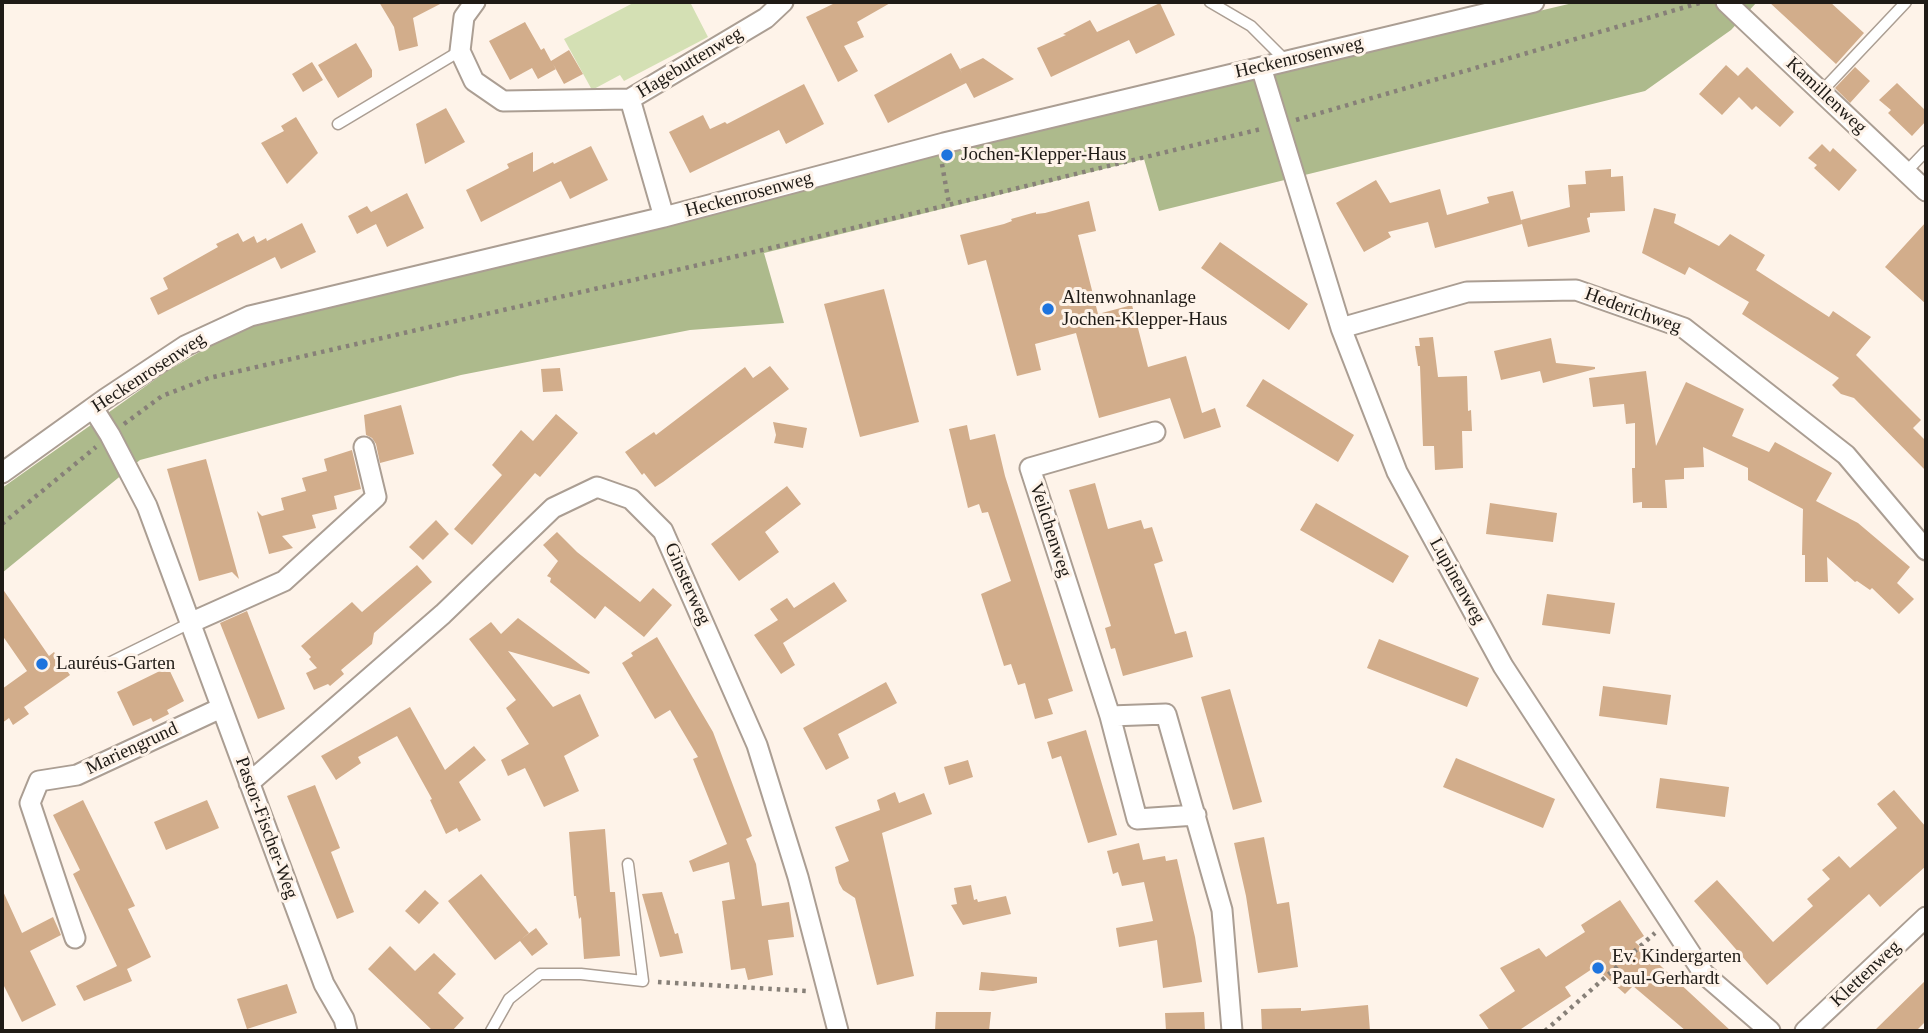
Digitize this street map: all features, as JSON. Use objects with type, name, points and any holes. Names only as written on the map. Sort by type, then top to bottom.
[{"type":"street","points":[[460,51],[464,17],[475,2]]},
{"type":"street","name":"Hagebuttenweg","points":[[460,51],[474,81],[503,101],[630,99],[766,18],[783,2]]},
{"type":"street","name":"Heckenrosenweg","points":[[2,473],[185,346],[250,316],[664,217],[938,144],[1498,6],[1534,2]]},
{"type":"street","name":"Kamillenweg","points":[[1726,2],[1926,191]]},
{"type":"street","name":"Lupinenweg","points":[[1261,66],[1341,328],[1397,472],[1503,666],[1704,974],[1770,1031]]},
{"type":"street","name":"Hagebuttenweg","points":[[630,99],[664,217]]},
{"type":"street","name":"Hederichweg","points":[[1341,328],[1467,292],[1576,290],[1684,328],[1846,455],[1926,550]]},
{"type":"street","name":"Pastor-Fischer-Weg","points":[[93,408],[147,506],[324,984],[344,1019],[347,1031]]},
{"type":"street","name":"Veilchenweg","points":[[1155,432],[1030,468],[1110,716],[1137,819],[1196,815]]},
{"type":"street","points":[[190,623],[284,581],[376,497],[364,447]]},
{"type":"street","name":"Ginsterweg","points":[[249,783],[443,614],[553,508],[597,487],[631,499],[663,531],[757,745],[799,877],[838,1031]]},
{"type":"street","name":"Mariengrund","points":[[75,938],[30,803],[39,781],[77,775],[221,708]]},
{"type":"street","points":[[1110,716],[1166,714],[1222,910],[1232,1031]]},
{"type":"street","name":"Klettenweg","points":[[1805,1031],[1926,917]]},
{"type":"lane","points":[[1210,2],[1251,26],[1285,60]]},
{"type":"lane","points":[[1821,92],[1906,2]]},
{"type":"lane","points":[[338,124],[460,51]]},
{"type":"lane","points":[[1906,172],[1926,151]]},
{"type":"lane","points":[[105,665],[190,623]]},
{"type":"lane","points":[[491,1031],[509,999],[540,974],[581,974],[643,981],[628,864]]},
{"type":"path","points":[[2,524],[162,396],[209,378],[746,254],[1279,125],[1703,2]]},
{"type":"path","points":[[938,144],[949,204]]},
{"type":"path","points":[[1545,1031],[1669,921]]},
{"type":"path","points":[[643,981],[828,992]]},
{"type":"green space","points":[[635,2],[690,2],[708,37],[624,81],[620,75],[592,90],[564,39]]},
{"type":"green space","points":[[1577,2],[1757,2],[1731,30],[1645,91],[1159,211],[1144,159],[764,253],[784,323],[690,330],[461,375],[140,460],[2,573],[2,488],[167,371],[208,347],[254,326],[961,148]]},
{"type":"building","points":[[379,2],[444,2],[413,18],[418,46],[399,51],[394,27]]},
{"type":"building","points":[[837,2],[892,2],[857,22],[864,37],[844,46],[858,71],[838,82],[806,17]]},
{"type":"building","points":[[1769,2],[1830,2],[1864,33],[1836,64]]},
{"type":"building","points":[[1160,3],[1175,35],[1136,54],[1129,40],[1051,77],[1037,48],[1090,20],[1097,32]]},
{"type":"building","points":[[525,22],[541,50],[544,48],[551,61],[569,50],[583,74],[564,84],[556,69],[538,79],[532,68],[510,80],[489,41]]},
{"type":"building","points":[[356,43],[372,70],[372,77],[338,98],[318,65]]},
{"type":"building","points":[[951,53],[962,73],[960,69],[983,58],[1014,79],[974,98],[966,83],[888,123],[874,95]]},
{"type":"building","points":[[312,62],[323,80],[303,92],[292,74]]},
{"type":"building","points":[[1726,65],[1738,76],[1747,67],[1794,112],[1780,127],[1756,106],[1752,110],[1739,97],[1722,115],[1699,94]]},
{"type":"building","points":[[1855,67],[1870,81],[1850,103],[1835,88]]},
{"type":"building","points":[[1897,83],[1926,111],[1926,121],[1912,136],[1888,113],[1891,110],[1879,100]]},
{"type":"building","points":[[804,84],[824,124],[786,144],[779,130],[690,173],[669,132],[703,115],[710,129],[725,122],[727,124]]},
{"type":"building","points":[[446,108],[465,142],[425,164],[416,124]]},
{"type":"building","points":[[296,117],[318,153],[287,184],[261,143],[284,131],[281,126]]},
{"type":"building","points":[[1822,144],[1830,152],[1833,148],[1857,170],[1839,191],[1814,168],[1817,165],[1808,158]]},
{"type":"building","points":[[591,146],[608,180],[570,199],[561,181],[481,222],[466,190],[509,168],[507,164],[533,152],[533,172]]},
{"type":"building","points":[[1611,169],[1611,177],[1623,176],[1625,211],[1590,213],[1587,218],[1590,232],[1528,247],[1521,220],[1570,207],[1568,185],[1586,184],[1585,171]]},
{"type":"building","points":[[1376,180],[1390,203],[1440,189],[1447,215],[1489,203],[1487,197],[1513,191],[1522,224],[1435,248],[1428,222],[1388,232],[1391,237],[1364,252],[1336,203]]},
{"type":"building","points":[[407,193],[424,228],[387,247],[376,224],[357,234],[348,216],[367,206],[371,212]]},
{"type":"building","name":"Altenwohnanlage Jochen-Klepper-Haus","points":[[1089,201],[1096,231],[1078,235],[1098,314],[1132,305],[1148,367],[1186,356],[1202,413],[1215,408],[1221,427],[1184,439],[1170,398],[1099,418],[1076,333],[1035,344],[1041,370],[1017,376],[986,260],[968,265],[960,235],[1004,224],[1012,221],[1011,219],[1036,212],[1045,213]]},
{"type":"building","points":[[1654,208],[1676,214],[1674,223],[1719,246],[1730,234],[1765,255],[1756,270],[1829,317],[1833,311],[1871,337],[1856,355],[1921,420],[1913,428],[1926,441],[1926,471],[1854,398],[1841,394],[1832,385],[1839,378],[1742,314],[1749,302],[1689,267],[1685,275],[1642,253]]},
{"type":"building","points":[[1926,222],[1926,304],[1885,267]]},
{"type":"building","points":[[302,223],[316,252],[281,269],[275,257],[158,315],[150,298],[168,289],[163,278],[218,247],[216,244],[238,233],[243,242],[254,236],[257,243],[266,238],[267,241]]},
{"type":"building","points":[[1220,242],[1308,304],[1289,330],[1201,268]]},
{"type":"building","points":[[884,289],[919,422],[860,437],[824,304]]},
{"type":"building","points":[[1433,337],[1438,377],[1467,376],[1468,411],[1471,410],[1472,431],[1462,431],[1463,468],[1435,470],[1434,446],[1423,446],[1420,366],[1415,346],[1420,346],[1419,338]]},
{"type":"building","points":[[1551,338],[1556,363],[1595,369],[1543,383],[1540,371],[1501,380],[1494,351]]},
{"type":"building","points":[[770,366],[789,389],[655,487],[625,452],[654,432],[656,435],[745,367],[753,378]]},
{"type":"building","points":[[560,368],[563,391],[543,392],[541,369]]},
{"type":"building","points":[[1646,371],[1656,446],[1686,382],[1744,409],[1732,436],[1769,452],[1775,442],[1832,473],[1816,501],[1858,523],[1910,567],[1897,583],[1914,599],[1899,614],[1872,588],[1870,590],[1855,582],[1827,557],[1828,582],[1805,582],[1805,555],[1802,555],[1803,509],[1748,480],[1748,468],[1703,447],[1704,467],[1684,468],[1684,479],[1665,480],[1667,508],[1642,508],[1642,502],[1633,503],[1635,423],[1626,424],[1624,404],[1593,407],[1589,378]]},
{"type":"building","points":[[1263,379],[1354,435],[1338,462],[1246,406]]},
{"type":"building","points":[[401,405],[414,454],[380,463],[376,444],[366,435],[364,415]]},
{"type":"building","points":[[556,414],[578,433],[540,477],[535,473],[472,545],[454,529],[502,475],[492,465],[521,430],[533,441]]},
{"type":"building","points":[[773,422],[807,428],[803,448],[774,443],[776,435]]},
{"type":"building","points":[[967,425],[970,440],[995,434],[1005,476],[1073,691],[1048,699],[1053,714],[1035,719],[1025,683],[1018,685],[1011,664],[1004,666],[981,594],[1011,581],[988,512],[982,513],[979,504],[968,508],[949,429]]},
{"type":"building","points":[[352,450],[361,489],[334,496],[337,509],[312,515],[316,528],[282,536],[293,548],[269,554],[257,511],[262,516],[284,510],[281,498],[306,491],[302,478],[327,471],[324,459]]},
{"type":"building","points":[[206,459],[239,579],[232,572],[199,581],[167,469]]},
{"type":"building","points":[[1095,483],[1108,529],[1141,520],[1144,529],[1152,527],[1163,561],[1154,564],[1175,634],[1186,631],[1193,657],[1123,676],[1115,648],[1111,649],[1105,628],[1111,626],[1069,490]]},
{"type":"building","points":[[787,486],[801,504],[765,532],[779,552],[739,581],[711,544]]},
{"type":"building","points":[[1316,503],[1409,556],[1393,583],[1300,530]]},
{"type":"building","points":[[1490,503],[1557,513],[1553,542],[1486,534]]},
{"type":"building","points":[[436,520],[449,534],[423,560],[409,547]]},
{"type":"building","points":[[557,532],[577,552],[640,602],[653,588],[672,605],[644,637],[605,606],[595,619],[550,582],[551,578],[547,576],[558,561],[543,545]]},
{"type":"building","points":[[417,565],[432,582],[374,633],[372,644],[341,670],[344,674],[330,686],[328,684],[314,690],[306,673],[317,668],[301,646],[352,602],[362,612]]},
{"type":"building","points":[[834,582],[847,601],[783,643],[795,665],[781,674],[754,635],[778,620],[770,609],[787,598],[794,608]]},
{"type":"building","name":"Lauréus-Garten","points":[[2,588],[49,656],[54,652],[70,675],[24,707],[29,714],[13,725],[9,718],[2,723],[2,689],[27,671],[2,635]]},
{"type":"building","points":[[1547,594],[1615,603],[1610,634],[1542,625]]},
{"type":"building","points":[[247,611],[285,709],[258,719],[220,623]]},
{"type":"building","points":[[518,618],[590,672],[589,674],[508,651],[553,707],[580,694],[599,736],[564,756],[579,791],[544,807],[525,768],[508,776],[501,760],[529,744],[506,708],[516,700],[469,639],[491,622],[501,634]]},
{"type":"building","points":[[657,637],[713,732],[752,836],[746,839],[756,864],[762,906],[789,902],[794,937],[768,940],[773,975],[748,980],[745,968],[731,970],[722,901],[735,899],[729,862],[693,872],[689,861],[727,844],[693,759],[698,757],[670,710],[655,719],[622,663],[633,656],[631,653]]},
{"type":"building","points":[[1379,639],[1479,678],[1467,707],[1367,668]]},
{"type":"building","points":[[168,667],[184,701],[167,710],[169,714],[153,722],[151,718],[133,726],[117,692]]},
{"type":"building","points":[[886,682],[897,703],[838,734],[849,758],[826,770],[803,728]]},
{"type":"building","points":[[1603,686],[1671,695],[1667,725],[1599,716]]},
{"type":"building","points":[[1230,689],[1262,802],[1233,810],[1201,697]]},
{"type":"building","points":[[410,707],[445,770],[474,746],[486,760],[459,782],[481,820],[459,832],[457,828],[446,834],[430,800],[432,799],[397,736],[358,757],[361,763],[336,780],[321,756]]},
{"type":"building","points":[[1086,730],[1117,835],[1088,843],[1061,756],[1052,759],[1047,742]]},
{"type":"building","points":[[1456,758],[1555,799],[1543,828],[1443,787]]},
{"type":"building","points":[[968,760],[973,777],[949,785],[944,767]]},
{"type":"building","points":[[1660,778],[1729,787],[1725,817],[1656,808]]},
{"type":"building","points":[[315,785],[340,848],[331,852],[354,912],[337,919],[287,796]]},
{"type":"building","points":[[1894,790],[1926,827],[1926,866],[1880,907],[1869,894],[1767,985],[1694,901],[1717,880],[1773,942],[1813,906],[1807,899],[1830,879],[1822,870],[1839,856],[1850,868],[1897,828],[1877,804]]},
{"type":"building","points":[[895,792],[899,803],[924,793],[932,814],[882,833],[914,976],[877,985],[855,898],[843,890],[839,883],[835,867],[849,861],[835,827],[880,810],[877,800]]},
{"type":"building","points":[[83,800],[135,906],[128,909],[151,957],[127,969],[132,981],[84,1001],[76,986],[117,966],[73,874],[80,870],[53,815]]},
{"type":"building","points":[[207,800],[219,828],[166,850],[154,822]]},
{"type":"building","points":[[605,829],[610,892],[615,892],[620,956],[584,959],[581,917],[579,919],[574,896],[569,832]]},
{"type":"building","points":[[1264,837],[1277,904],[1289,902],[1298,967],[1258,973],[1246,896],[1234,843]]},
{"type":"building","points":[[1139,843],[1143,860],[1165,856],[1166,861],[1177,859],[1195,937],[1202,982],[1163,988],[1157,940],[1119,947],[1116,928],[1153,921],[1144,882],[1122,886],[1118,872],[1113,874],[1107,851]]},
{"type":"building","points":[[481,874],[529,933],[520,940],[536,928],[548,944],[532,956],[520,941],[495,960],[448,901]]},
{"type":"building","points":[[971,885],[974,900],[977,899],[978,902],[1006,896],[1011,914],[963,925],[951,905],[957,904],[954,888]]},
{"type":"building","points":[[2,889],[22,933],[53,917],[61,935],[30,951],[56,1005],[22,1022],[2,982]]},
{"type":"building","points":[[425,890],[439,903],[419,924],[405,911]]},
{"type":"building","points":[[662,892],[683,953],[660,957],[642,894]]},
{"type":"building","points":[[1620,900],[1644,936],[1635,942],[1731,1031],[1686,1031],[1633,986],[1625,994],[1595,967],[1565,987],[1571,996],[1518,1031],[1490,1031],[1479,1015],[1515,991],[1500,968],[1539,948],[1546,957],[1585,932],[1581,925]]},
{"type":"building","points":[[390,946],[415,971],[434,953],[456,974],[438,993],[464,1018],[452,1031],[433,1031],[368,969]]},
{"type":"building","points":[[981,972],[1037,977],[1037,983],[993,991],[979,990]]},
{"type":"building","points":[[1926,980],[1926,1021],[1916,1031],[1874,1031]]},
{"type":"building","points":[[287,984],[297,1013],[247,1029],[237,999]]},
{"type":"building","points":[[1368,1005],[1370,1031],[1262,1031],[1261,1009],[1301,1008],[1301,1011]]},
{"type":"building","points":[[936,1012],[991,1012],[989,1031],[935,1031]]},
{"type":"building","points":[[1204,1012],[1205,1031],[1166,1031],[1165,1013]]},
{"type":"place","name":"Jochen-Klepper-Haus","points":[[947,155]]},
{"type":"place","name":"Altenwohnanlage Jochen-Klepper-Haus","points":[[1048,309]]},
{"type":"place","name":"Lauréus-Garten","points":[[42,664]]},
{"type":"place","name":"Ev. Kindergarten Paul-Gerhardt","points":[[1598,968]]}]
